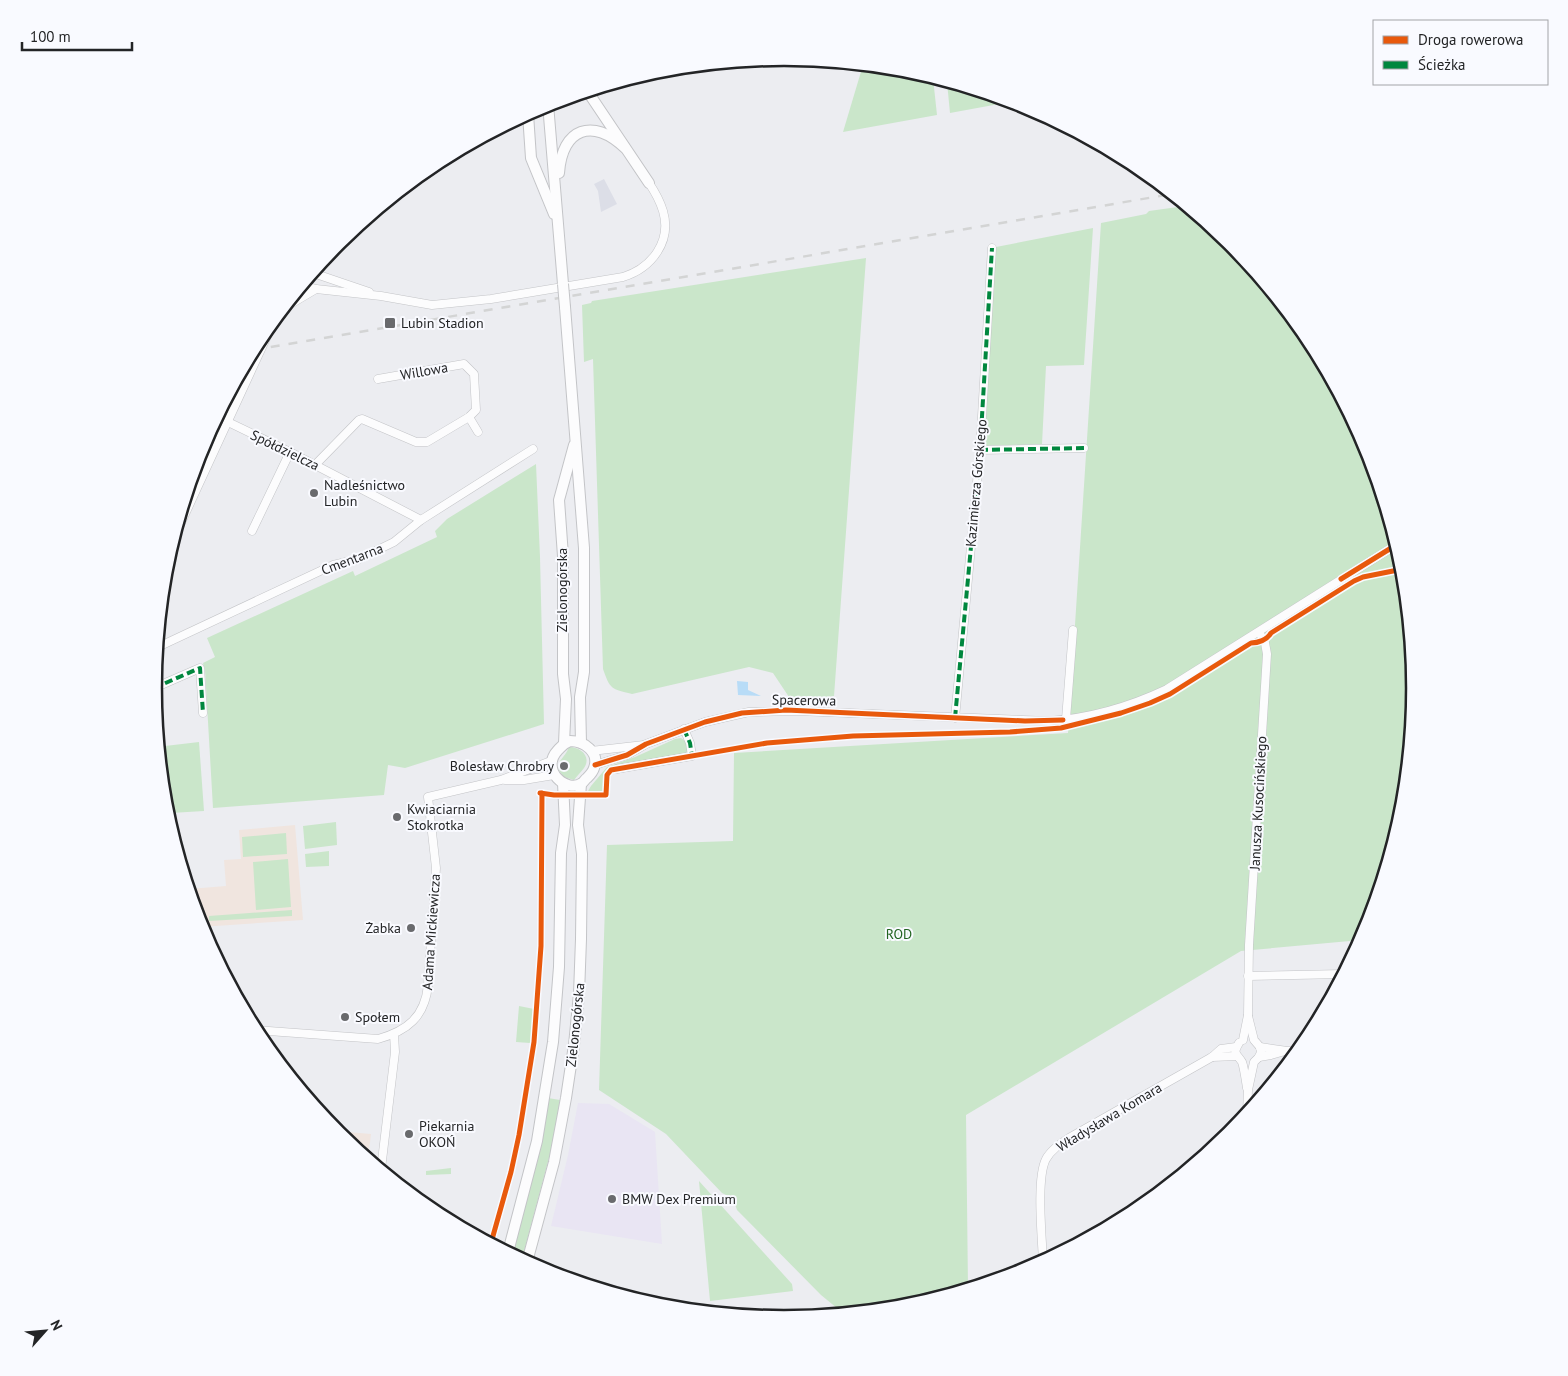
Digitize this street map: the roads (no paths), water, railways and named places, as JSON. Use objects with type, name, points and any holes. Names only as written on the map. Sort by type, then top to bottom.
[{"type":"main road","points":[[591,97],[649,183]]},
{"type":"main road","name":"Zielonogórska","points":[[549,113],[582,517],[584,562],[584,672],[580,697],[582,742]]},
{"type":"main road","name":"Zielonogórska","points":[[529,122],[531,158],[558,224]]},
{"type":"main road","points":[[556,201],[560,161],[564,148],[574,136],[587,130],[599,130],[625,148]]},
{"type":"main road","name":"Zielonogórska","points":[[564,743],[566,699],[563,674],[563,556],[559,500],[575,440]]},
{"type":"main road","points":[[570,741],[582,742],[591,750],[594,757],[594,770],[581,784],[569,785],[563,783],[554,775],[551,768],[552,756],[564,743],[570,741]]},
{"type":"main road","name":"Zielonogórska","points":[[510,1246],[533,1158],[553,1042],[559,976],[561,853],[565,826],[563,783]]},
{"type":"main road","name":"Zielonogórska","points":[[529,1255],[556,1154],[573,1052],[581,948],[582,854],[578,825],[581,784]]},
{"type":"street","points":[[310,287],[381,296],[419,304],[442,305],[491,299],[622,277],[646,265],[655,256],[661,246],[665,233],[663,210],[649,183]]},
{"type":"street","name":"Kazimierza Górskiego","points":[[955,718],[980,450],[992,248]]},
{"type":"street","points":[[321,274],[326,277]]},
{"type":"street","points":[[320,275],[381,296]]},
{"type":"street","points":[[301,298],[316,289]]},
{"type":"street","points":[[192,499],[256,361]]},
{"type":"street","name":"Willowa","points":[[378,379],[464,364],[474,374],[476,410],[469,417]]},
{"type":"street","points":[[315,464],[362,419],[416,442],[427,442],[469,417],[478,432]]},
{"type":"street","name":"Spółdzielcza","points":[[228,422],[315,464],[421,520]]},
{"type":"street","points":[[980,450],[1084,448]]},
{"type":"street","name":"Cmentarna","points":[[164,644],[333,565],[359,559],[394,542],[421,520],[533,449]]},
{"type":"street","points":[[252,531],[290,452]]},
{"type":"street","name":"Spacerowa","points":[[595,765],[627,755],[646,744],[684,729],[742,713],[798,710],[1025,721],[1091,716],[1119,709],[1167,689],[1390,549]]},
{"type":"street","points":[[1066,719],[1072,630]]},
{"type":"street","name":"Janusza Kusocińskiego","points":[[1248,1015],[1248,976],[1267,654],[1265,643],[1259,632]]},
{"type":"street","points":[[162,684],[200,668],[203,713]]},
{"type":"street","points":[[617,769],[692,756],[690,743],[684,729]]},
{"type":"street","name":"Spacerowa","points":[[591,750],[646,744]]},
{"type":"street","points":[[501,780],[551,761]]},
{"type":"street","points":[[501,780],[524,780],[554,775]]},
{"type":"street","name":"Adama Mickiewicza","points":[[266,1031],[378,1038],[394,1034],[416,1018],[422,1009],[427,993],[436,868],[428,797],[501,780]]},
{"type":"street","points":[[1248,976],[1336,974]]},
{"type":"street","points":[[1248,1015],[1243,1040],[1236,1047],[1236,1056],[1242,1062],[1248,1064],[1287,1051]]},
{"type":"street","points":[[1247,1102],[1248,1090],[1256,1060],[1261,1052],[1248,1015]]},
{"type":"street","points":[[382,1161],[395,1052],[394,1034]]},
{"type":"street","points":[[1243,1040],[1249,1039],[1257,1044],[1287,1051]]},
{"type":"street","name":"Władysława Komara","points":[[1043,1253],[1041,1181],[1043,1166],[1050,1153],[1069,1138],[1212,1057],[1221,1049],[1236,1047]]},
{"type":"street","points":[[1212,1057],[1236,1056]]},
{"type":"street","points":[[1242,1062],[1248,1090]]},
{"type":"water","points":[[737,681],[748,682],[748,690],[761,696],[738,695]]},
{"type":"railway","points":[[264,348],[1163,196]]},
{"type":"place","name":"Lubin Stadion","points":[[390,323]]},
{"type":"place","name":"Nadleśnictwo Lubin","points":[[314,493]]},
{"type":"place","name":"Bolesław Chrobry","points":[[564,766]]},
{"type":"place","name":"Kwiaciarnia Stokrotka","points":[[397,817]]},
{"type":"place","name":"Żabka","points":[[411,928]]},
{"type":"place","name":"Społem","points":[[345,1017]]},
{"type":"place","name":"Piekarnia OKOŃ","points":[[409,1134]]},
{"type":"place","name":"BMW Dex Premium","points":[[612,1199]]},
{"type":"park label","name":"ROD","points":[[899,934]]}]
